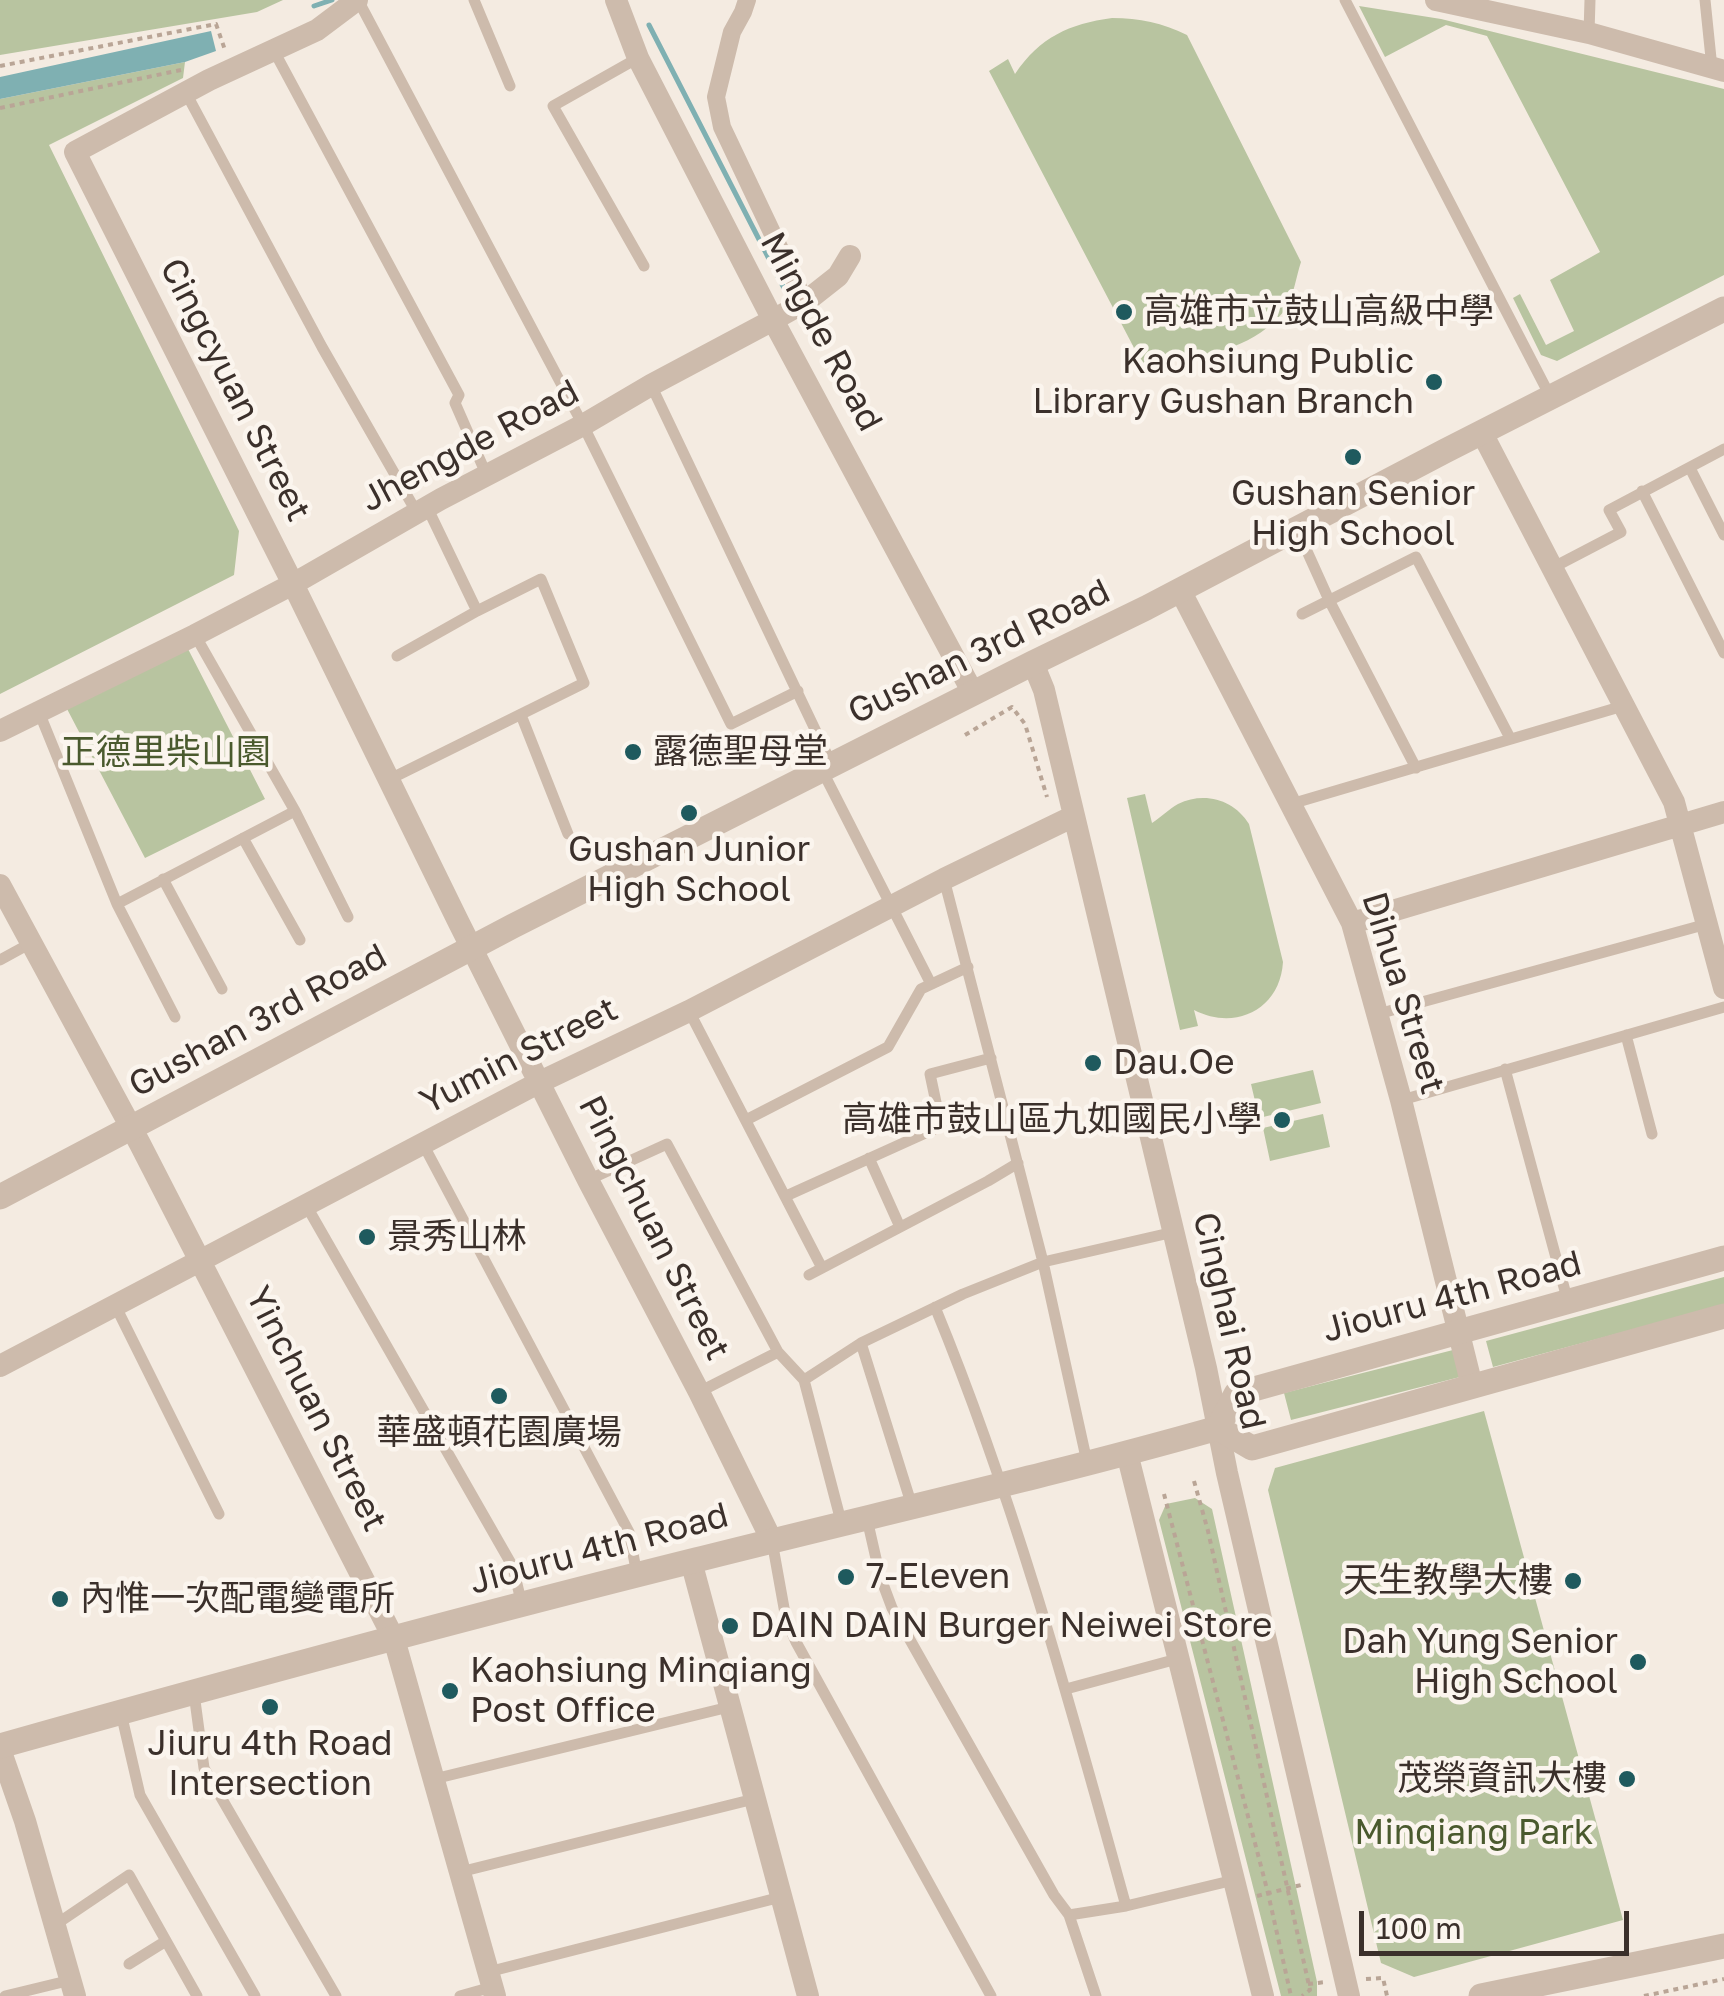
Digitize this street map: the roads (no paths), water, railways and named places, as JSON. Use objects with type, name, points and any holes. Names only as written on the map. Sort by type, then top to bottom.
[{"type":"street","name":"Cingcyuan Street","points":[[357,0],[317,30],[185,81],[75,152],[472,948]]},
{"type":"street","name":"Mingde Road","points":[[616,0],[638,58],[973,693]]},
{"type":"street","points":[[747,0],[732,32],[716,97],[722,127],[805,302]]},
{"type":"street","points":[[1436,0],[1589,33],[1718,69]]},
{"type":"street","name":"Jhengde Road","points":[[0,731],[293,584],[773,320],[805,302],[838,276],[850,256]]},
{"type":"street","name":"Gushan 3rd Road","points":[[0,1197],[472,948],[1180,590],[1724,308]]},
{"type":"street","points":[[1482,432],[1674,802],[1713,927],[1724,988]]},
{"type":"street","name":"Dihua Street","points":[[1180,590],[1352,923],[1401,1100],[1472,1386]]},
{"type":"street","name":"Cinghai Road","points":[[1032,663],[1044,690],[1063,814],[1174,1232],[1349,1996]]},
{"type":"street","points":[[1352,923],[1724,812]]},
{"type":"street","name":"Yumin Street","points":[[0,1366],[540,1082],[689,1011],[1063,814]]},
{"type":"street","name":"Yinchuan Street","points":[[0,885],[132,1127],[394,1639],[491,1985]]},
{"type":"street","name":"Pingchuan Street","points":[[472,948],[772,1541]]},
{"type":"street","name":"Jiouru 4th Road","points":[[0,1748],[522,1605],[1218,1428],[1236,1394],[1724,1258]]},
{"type":"street","points":[[1218,1428],[1252,1448],[1724,1316]]},
{"type":"street","points":[[1127,1453],[1263,1996]]},
{"type":"street","points":[[691,1561],[781,1896],[801,1995]]},
{"type":"street","points":[[0,1748],[73,1988]]},
{"type":"street","points":[[1481,1996],[1724,1946]]},
{"type":"lane","points":[[357,0],[584,425],[730,724],[798,690]]},
{"type":"lane","points":[[474,0],[510,86]]},
{"type":"lane","points":[[1345,0],[1550,397]]},
{"type":"lane","points":[[1589,33],[1590,0]]},
{"type":"lane","points":[[1705,0],[1718,69]]},
{"type":"lane","points":[[273,49],[458,395],[455,403],[488,476]]},
{"type":"lane","points":[[638,58],[554,106],[644,266]]},
{"type":"lane","points":[[185,81],[322,347],[422,510],[477,611]]},
{"type":"lane","points":[[651,385],[798,690],[827,767],[932,984]]},
{"type":"lane","points":[[1552,568],[1621,532],[1609,510],[1724,449]]},
{"type":"lane","points":[[1690,468],[1724,535]]},
{"type":"lane","points":[[1642,492],[1724,653]]},
{"type":"lane","points":[[1296,529],[1416,768]]},
{"type":"lane","points":[[1302,614],[1416,557],[1510,738]]},
{"type":"lane","points":[[388,780],[584,683],[541,579],[397,656]]},
{"type":"lane","points":[[195,635],[295,811],[348,917]]},
{"type":"lane","points":[[1291,804],[1623,706]]},
{"type":"lane","points":[[39,712],[117,904],[175,1017]]},
{"type":"lane","points":[[521,714],[568,834]]},
{"type":"lane","points":[[117,904],[295,811]]},
{"type":"lane","points":[[243,838],[300,940]]},
{"type":"lane","points":[[944,878],[1043,1262],[1087,1463]]},
{"type":"lane","points":[[164,879],[222,989]]},
{"type":"lane","points":[[1378,1014],[1713,927]]},
{"type":"lane","points":[[0,960],[31,943]]},
{"type":"lane","points":[[746,1120],[888,1046],[921,989],[968,967]]},
{"type":"lane","points":[[1401,1100],[1724,1007]]},
{"type":"lane","points":[[689,1011],[822,1268]]},
{"type":"lane","points":[[1626,1035],[1652,1134]]},
{"type":"lane","points":[[786,1196],[941,1126],[930,1074],[991,1058]]},
{"type":"lane","points":[[1505,1070],[1568,1302]]},
{"type":"lane","points":[[424,1144],[629,1532],[637,1575]]},
{"type":"lane","points":[[588,1180],[667,1144],[778,1352],[804,1380],[854,1522],[892,1608],[1069,1916],[1096,1996]]},
{"type":"lane","points":[[868,1158],[900,1227]]},
{"type":"lane","points":[[809,1275],[1018,1163]]},
{"type":"lane","points":[[306,1205],[513,1567],[522,1605]]},
{"type":"lane","points":[[804,1380],[862,1343],[935,1307],[1043,1262],[1174,1232]]},
{"type":"lane","points":[[116,1306],[219,1514]]},
{"type":"lane","points":[[935,1307],[1002,1484],[1066,1689],[1126,1906]]},
{"type":"lane","points":[[862,1343],[912,1506]]},
{"type":"lane","points":[[699,1392],[778,1352]]},
{"type":"lane","points":[[772,1541],[786,1619],[796,1642],[992,1996]]},
{"type":"lane","points":[[1066,1689],[1177,1658]]},
{"type":"lane","points":[[194,1693],[204,1768],[336,1996]]},
{"type":"lane","points":[[434,1779],[729,1707]]},
{"type":"lane","points":[[121,1713],[140,1795],[255,1996]]},
{"type":"lane","points":[[460,1872],[754,1798]]},
{"type":"lane","points":[[56,1925],[129,1876],[196,1996]]},
{"type":"lane","points":[[1069,1916],[1237,1890]]},
{"type":"lane","points":[[460,1996],[781,1896]]},
{"type":"lane","points":[[129,1964],[166,1941]]},
{"type":"lane","points":[[5,1996],[73,1988]]},
{"type":"water","points":[[211,31],[216,51],[185,62],[0,99],[0,77]]},
{"type":"waterway","points":[[314,6],[332,0]]},
{"type":"waterway","points":[[649,25],[786,292]]},
{"type":"place","name":"高雄市立鼓山高級中學","points":[[1124,312]]},
{"type":"place","name":"Kaohsiung Public Library Gushan Branch","points":[[1434,382]]},
{"type":"place","name":"Gushan Senior High School","points":[[1353,457]]},
{"type":"place","name":"露德聖母堂","points":[[633,752]]},
{"type":"place","name":"Gushan Junior High School","points":[[689,813]]},
{"type":"place","name":"Dau.Oe","points":[[1093,1063]]},
{"type":"place","name":"高雄市鼓山區九如國民小學","points":[[1282,1120]]},
{"type":"place","name":"景秀山林","points":[[367,1237]]},
{"type":"place","name":"華盛頓花園廣場","points":[[499,1396]]},
{"type":"place","name":"7-Eleven","points":[[846,1577]]},
{"type":"place","name":"天生教學大樓","points":[[1573,1581]]},
{"type":"place","name":"內惟一次配電變電所","points":[[60,1599]]},
{"type":"place","name":"DAIN DAIN Burger Neiwei Store","points":[[730,1626]]},
{"type":"place","name":"Dah Yung Senior High School","points":[[1638,1662]]},
{"type":"place","name":"Kaohsiung Minqiang Post Office","points":[[450,1691]]},
{"type":"place","name":"Jiuru 4th Road Intersection","points":[[270,1707]]},
{"type":"place","name":"茂榮資訊大樓","points":[[1627,1779]]},
{"type":"park label","name":"正德里柴山園","points":[[166,753]]},
{"type":"park label","name":"Minqiang Park","points":[[1474,1833]]}]
